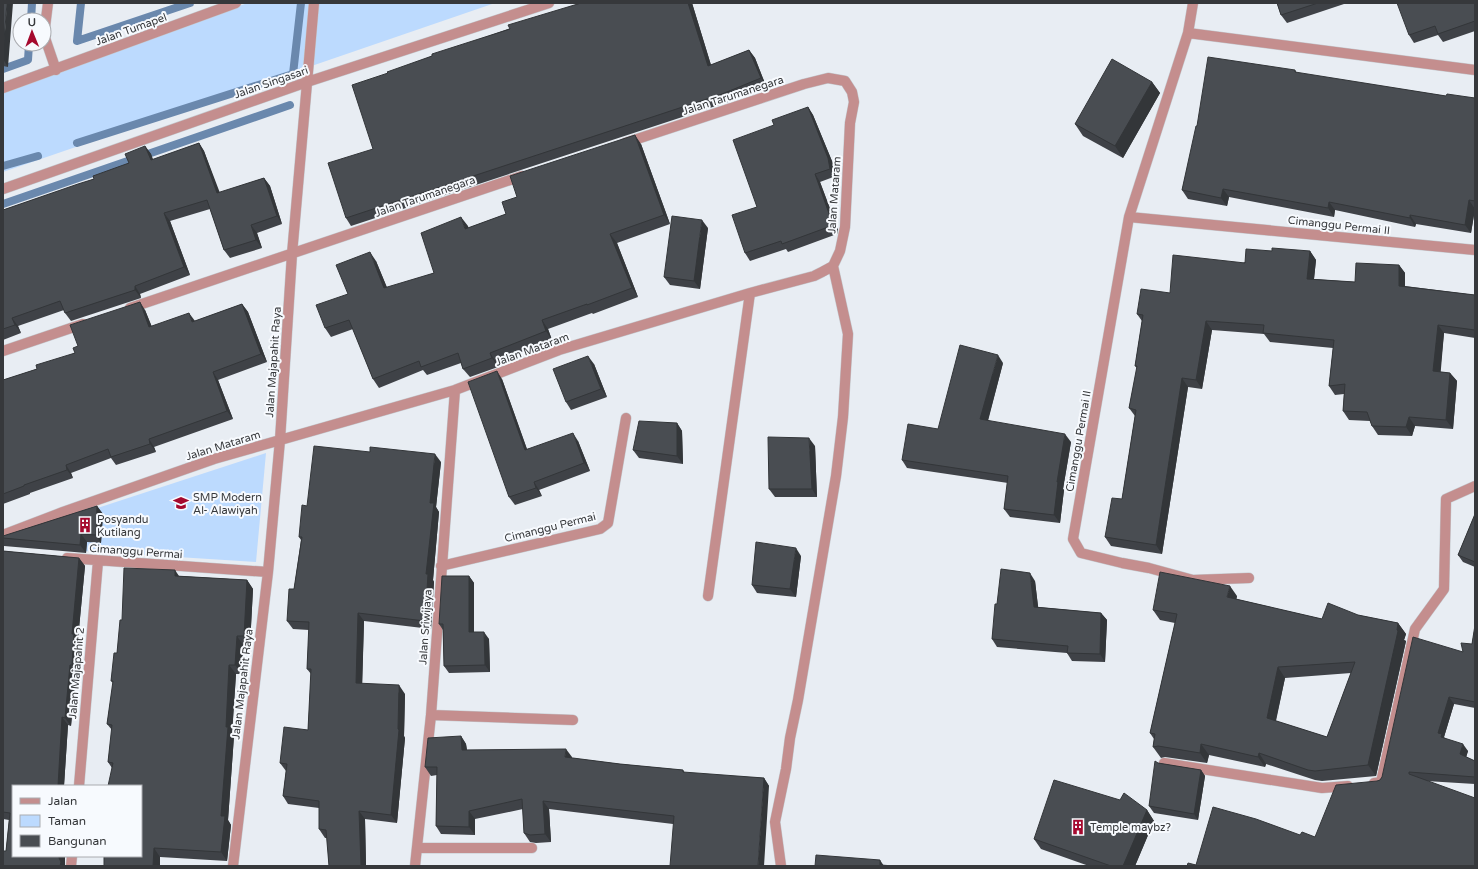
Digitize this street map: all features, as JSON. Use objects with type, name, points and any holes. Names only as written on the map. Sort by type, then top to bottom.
[{"type":"street","points":[[48,3],[44,35],[56,70]]},
{"type":"street","name":"Jalan Tumapel","points":[[3,88],[56,70],[236,3]]},
{"type":"street","name":"Jalan Majapahit Raya","points":[[233,866],[268,572],[280,440],[292,254],[314,3]]},
{"type":"street","name":"Jalan Singasari","points":[[3,189],[307,82],[549,3]]},
{"type":"street","name":"Cimanggu Permai II","points":[[1193,3],[1188,32],[1129,217],[1072,539],[1081,553],[1122,564],[1149,568],[1193,580],[1248,578]]},
{"type":"street","points":[[1188,32],[1475,70]]},
{"type":"street","name":"Jalan Tarumanegara","points":[[619,145],[804,84],[828,78],[845,81],[852,92]]},
{"type":"street","name":"Jalan Mataram","points":[[3,535],[63,512],[214,459],[455,390],[560,350],[750,293],[814,276],[833,266],[840,251],[845,227],[850,124],[854,102],[852,92]]},
{"type":"street","name":"Jalan Tarumanegara","points":[[122,311],[530,174]]},
{"type":"street","name":"Cimanggu Permai II","points":[[1129,217],[1475,250]]},
{"type":"street","points":[[781,866],[775,822],[786,769],[790,738],[798,700],[836,476],[843,418],[848,334],[833,266]]},
{"type":"street","points":[[708,596],[750,293]]},
{"type":"street","points":[[3,351],[92,321]]},
{"type":"street","name":"Jalan Sriwijaya","points":[[414,866],[431,715],[455,390]]},
{"type":"street","name":"Cimanggu Permai","points":[[441,566],[600,529],[608,523],[626,418]]},
{"type":"street","points":[[1164,763],[1322,788],[1381,782],[1415,629],[1444,589],[1446,498],[1475,486]]},
{"type":"street","name":"Cimanggu Permai","points":[[58,558],[268,572]]},
{"type":"street","name":"Jalan Majapahit 2","points":[[78,785],[98,561]]},
{"type":"street","points":[[431,715],[573,720]]},
{"type":"street","points":[[417,848],[532,848]]},
{"type":"green space","points":[[248,3],[495,3],[3,172],[3,82]]},
{"type":"green space","points":[[266,453],[256,562],[68,550],[70,517]]},
{"type":"building","points":[[3,3],[7,3],[3,53]]},
{"type":"building","points":[[581,3],[688,3],[708,66],[749,50],[761,78],[722,94],[346,218],[328,163],[373,149],[352,85],[432,56],[432,54],[510,29],[508,25]]},
{"type":"building","points":[[1277,3],[1318,3],[1281,15]]},
{"type":"building","points":[[1397,3],[1475,3],[1475,21],[1438,34],[1435,26],[1409,35]]},
{"type":"building","points":[[1208,57],[1295,70],[1295,72],[1446,96],[1447,94],[1475,98],[1475,201],[1469,200],[1465,225],[1410,215],[1410,218],[1329,202],[1328,208],[1223,189],[1221,198],[1182,190],[1197,126]]},
{"type":"building","points":[[1112,59],[1152,82],[1115,146],[1075,124]]},
{"type":"building","points":[[808,107],[828,158],[830,169],[815,174],[832,222],[831,226],[782,244],[781,241],[745,253],[732,215],[757,207],[733,140],[774,125],[772,120]]},
{"type":"building","points":[[635,135],[664,215],[610,234],[632,288],[542,320],[546,331],[490,353],[492,358],[463,369],[458,353],[421,367],[419,361],[373,379],[349,320],[325,328],[316,305],[348,294],[336,265],[370,252],[384,288],[434,273],[421,233],[461,217],[465,229],[506,214],[502,202],[517,197],[510,176]]},
{"type":"building","points":[[199,143],[217,193],[264,178],[277,216],[251,225],[256,240],[224,250],[207,200],[164,213],[184,267],[135,286],[135,290],[65,313],[60,301],[12,318],[15,325],[3,329],[3,210],[94,179],[93,176],[129,163],[125,154],[145,146],[151,160]]},
{"type":"building","points":[[672,216],[702,220],[694,281],[664,277]]},
{"type":"building","points":[[1272,248],[1310,251],[1307,279],[1355,282],[1356,263],[1399,265],[1399,286],[1475,295],[1475,330],[1438,325],[1433,371],[1450,373],[1446,420],[1409,417],[1406,427],[1372,426],[1367,412],[1343,411],[1345,384],[1329,386],[1334,340],[1263,333],[1264,325],[1206,321],[1196,380],[1182,378],[1156,545],[1105,537],[1112,498],[1122,499],[1136,410],[1129,408],[1137,366],[1135,366],[1143,315],[1137,314],[1141,289],[1170,293],[1173,255],[1245,263],[1246,249],[1272,251]]},
{"type":"building","points":[[140,302],[149,327],[189,313],[192,322],[242,304],[261,354],[213,372],[227,411],[149,439],[150,444],[111,457],[108,449],[66,465],[67,470],[3,494],[3,380],[37,369],[36,365],[75,353],[73,348],[78,346],[70,325]]},
{"type":"building","points":[[960,345],[998,355],[980,419],[1065,434],[1057,482],[1054,515],[1004,509],[1008,476],[902,460],[908,424],[938,429]]},
{"type":"building","points":[[588,356],[601,389],[566,402],[553,369]]},
{"type":"building","points":[[497,371],[525,450],[573,433],[584,463],[534,482],[536,488],[509,497],[468,382]]},
{"type":"building","points":[[639,421],[677,423],[677,456],[633,450]]},
{"type":"building","points":[[768,437],[809,438],[812,489],[769,489]]},
{"type":"building","points":[[314,446],[370,452],[370,447],[435,454],[430,503],[434,503],[426,574],[428,574],[425,621],[358,613],[356,683],[399,685],[399,730],[391,815],[359,811],[361,866],[329,866],[326,830],[319,829],[319,801],[283,796],[287,764],[280,763],[284,727],[308,730],[311,669],[307,669],[309,622],[287,621],[289,589],[294,589],[302,537],[299,537],[302,505],[307,506]]},
{"type":"building","points":[[97,506],[96,535],[81,534],[80,545],[3,538],[3,536]]},
{"type":"building","points":[[1475,514],[1475,562],[1458,555]]},
{"type":"building","points":[[756,542],[796,548],[790,589],[752,585]]},
{"type":"building","points":[[3,551],[79,558],[72,634],[74,634],[72,665],[70,665],[65,718],[62,717],[58,785],[12,785],[12,857],[59,857],[61,862],[60,866],[3,866],[3,851],[6,851],[10,813],[3,812]]},
{"type":"building","points":[[124,568],[175,570],[175,576],[247,580],[244,636],[237,636],[235,665],[229,665],[226,727],[228,727],[221,816],[225,816],[221,852],[154,848],[153,866],[104,866],[104,857],[142,857],[142,785],[108,785],[113,763],[108,762],[112,725],[107,724],[113,681],[111,681],[114,653],[117,653],[120,620],[122,620]]},
{"type":"building","points":[[1001,569],[1030,573],[1034,607],[1101,613],[1100,654],[1067,653],[1068,646],[992,639],[995,604],[997,604]]},
{"type":"building","points":[[1160,572],[1230,586],[1227,597],[1322,619],[1328,603],[1358,615],[1398,623],[1398,631],[1368,765],[1315,771],[1259,753],[1258,757],[1201,744],[1200,753],[1158,746],[1153,747],[1155,734],[1150,733],[1177,614],[1153,610]],"holes":[[[1355,662],[1327,737],[1267,718],[1278,667]]]},
{"type":"building","points":[[442,576],[469,576],[469,632],[484,632],[485,665],[444,666],[443,624],[439,624]]},
{"type":"building","points":[[1475,625],[1475,702],[1449,697],[1438,733],[1442,734],[1441,737],[1463,744],[1460,754],[1475,761],[1475,777],[1409,772],[1409,774],[1475,798],[1475,866],[1187,866],[1188,863],[1196,865],[1213,807],[1256,819],[1300,835],[1302,832],[1315,837],[1336,785],[1377,781],[1382,777],[1413,637],[1463,652],[1461,643],[1472,644]]},
{"type":"building","points":[[461,736],[462,750],[566,749],[565,757],[683,770],[683,772],[764,778],[758,866],[670,866],[674,816],[543,801],[545,834],[530,835],[524,833],[522,799],[469,811],[469,827],[436,826],[437,767],[425,767],[428,738]]},
{"type":"building","points":[[1155,761],[1158,763],[1201,770],[1194,814],[1149,806]]},
{"type":"building","points":[[1054,780],[1120,800],[1124,793],[1147,810],[1123,866],[1111,866],[1034,839]]},
{"type":"building","points":[[816,855],[880,860],[880,865],[895,866],[815,866]]},
{"type":"waterway","points":[[31,12],[32,3]]},
{"type":"waterway","points":[[81,3],[77,41],[190,3]]},
{"type":"waterway","points":[[77,143],[293,74],[301,3]]},
{"type":"waterway","points":[[3,69],[28,60],[28,52]]},
{"type":"waterway","points":[[3,204],[290,105]]},
{"type":"waterway","points":[[3,166],[38,156]]},
{"type":"place","name":"SMP Modern Al- Alawiyah","points":[[181,503]]},
{"type":"place","name":"Posyandu Kutilang","points":[[85,525]]},
{"type":"place","name":"Temple maybz?","points":[[1078,827]]}]
